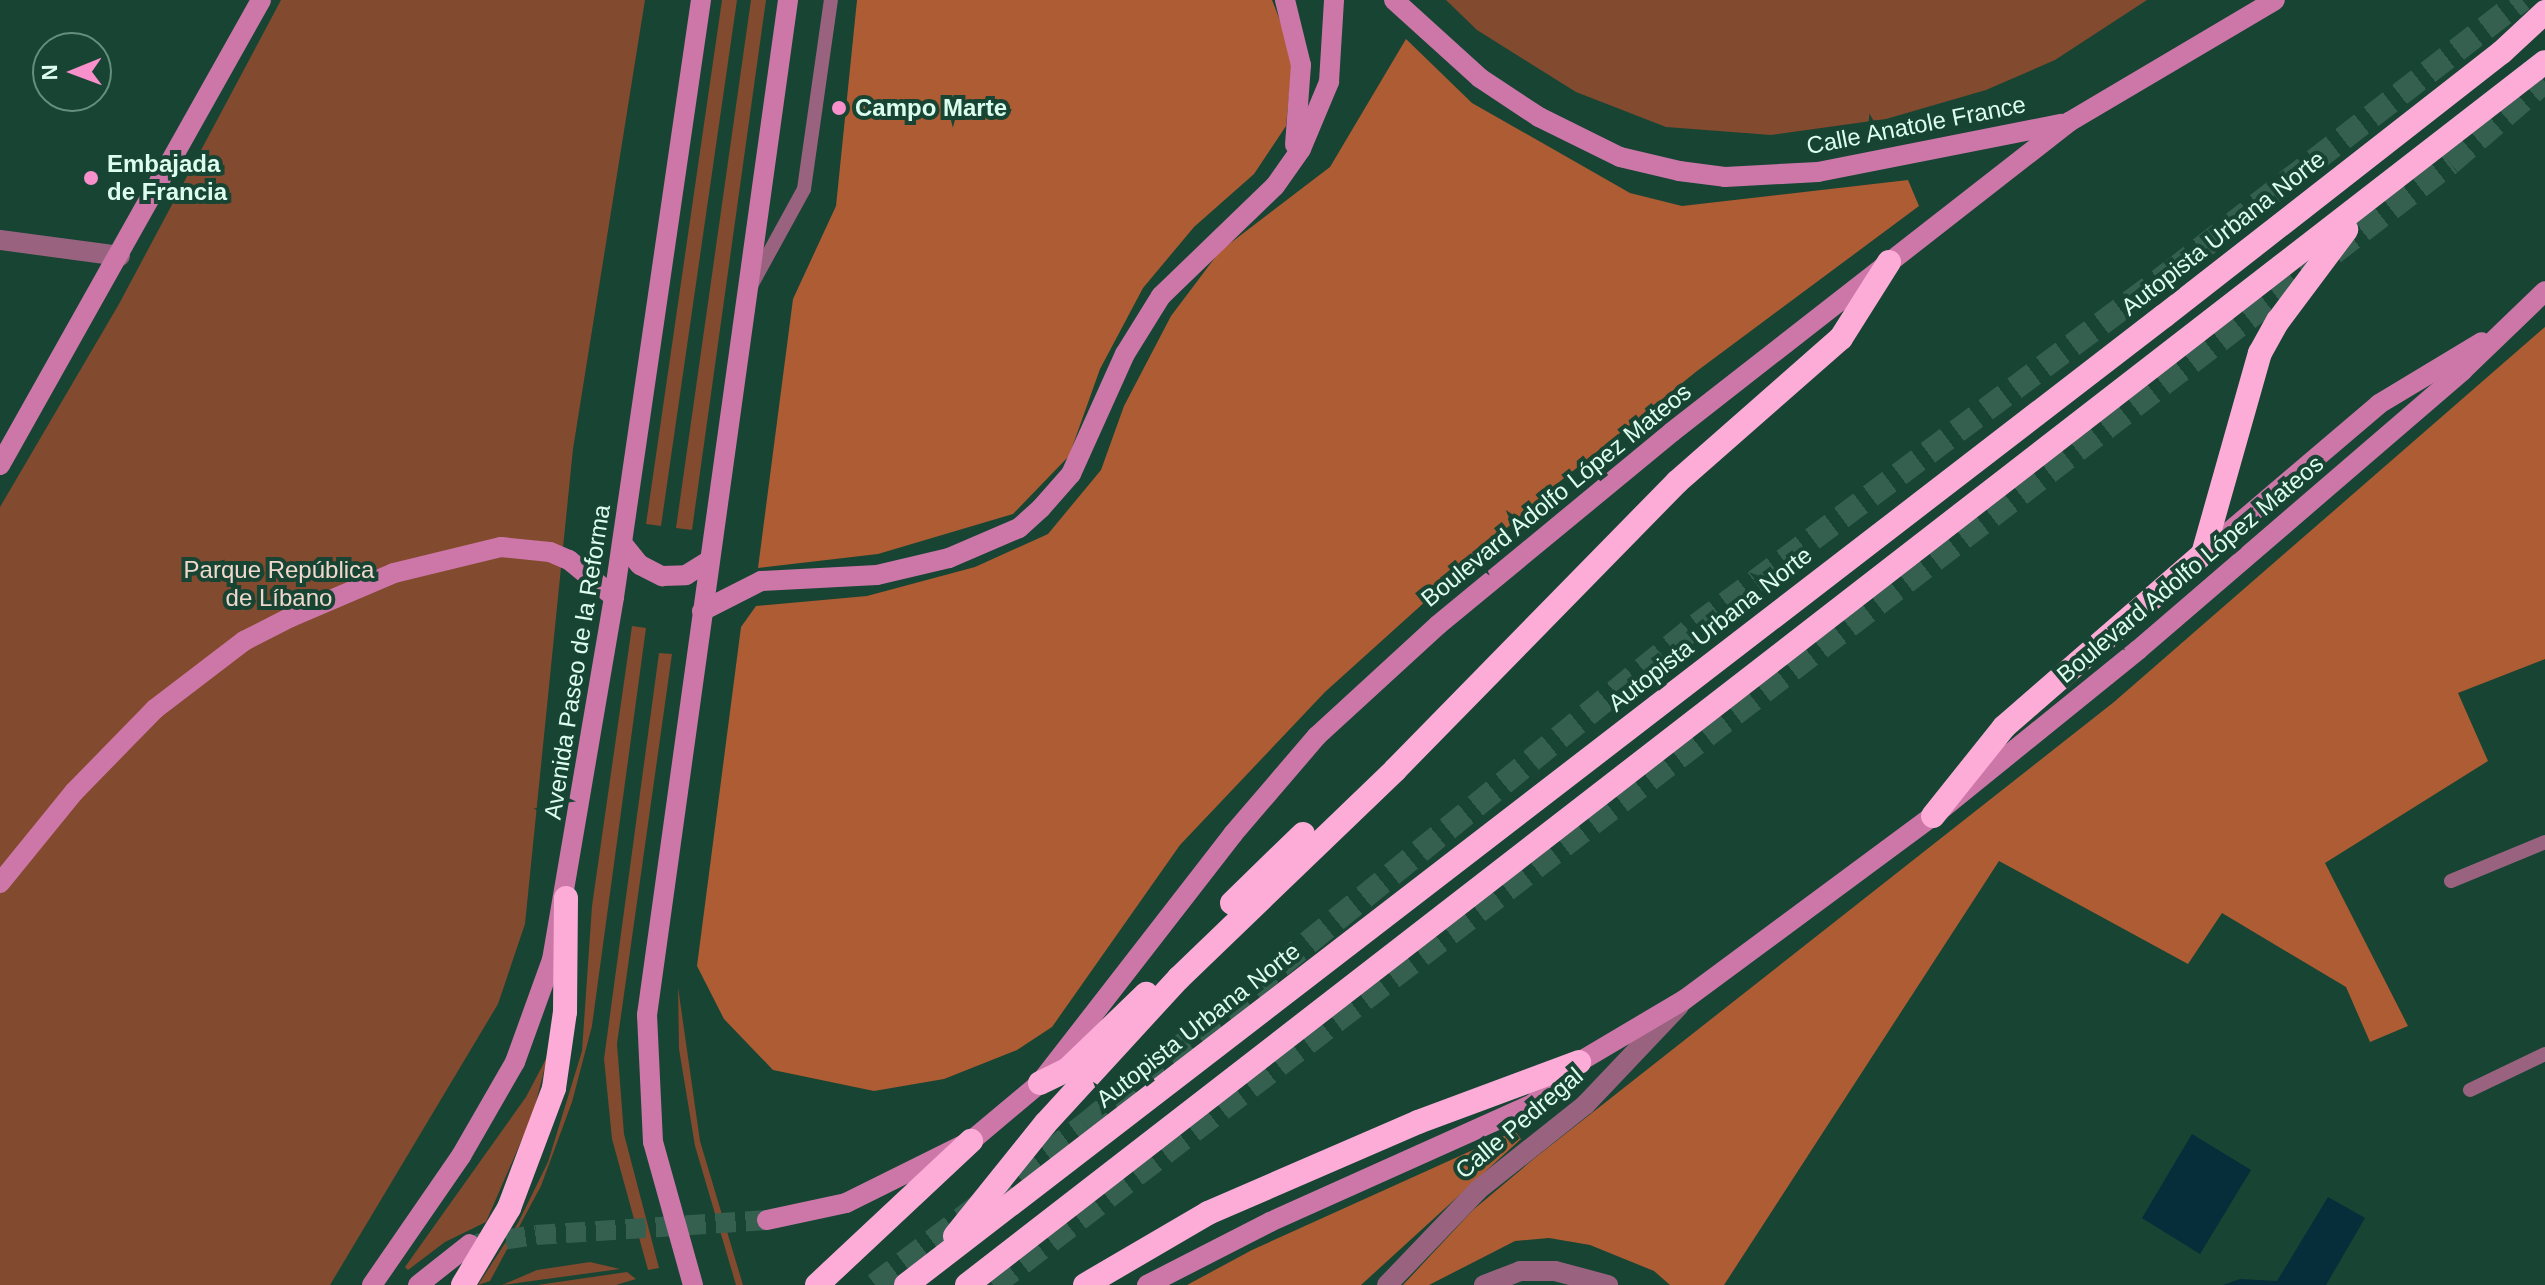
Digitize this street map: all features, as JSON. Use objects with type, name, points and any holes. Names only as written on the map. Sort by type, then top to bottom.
[{"type":"highway","name":"Autopista Urbana Norte","points":[[906,1285],[2176,306],[2502,52],[2545,12]]},
{"type":"highway","points":[[967,1285],[2364,206],[2545,62]]},
{"type":"highway","points":[[1933,816],[2004,727],[2203,554],[2223,498],[2239,417],[2260,353],[2278,321],[2364,206]]},
{"type":"highway","points":[[935,1263],[1045,1124],[1220,937],[1395,770],[1584,572],[1772,396],[1841,338],[1889,262]]},
{"type":"highway","points":[[1040,1083],[1074,1064],[1265,871],[1345,795],[1369,777],[1395,770]]},
{"type":"highway","points":[[1220,937],[1265,871]]},
{"type":"highway","points":[[463,1285],[523,1176],[562,1051],[566,898]]},
{"type":"highway","points":[[1085,1285],[1208,1213],[1418,1122],[1579,1062]]},
{"type":"highway","points":[[817,1285],[971,1141]]},
{"type":"main road","points":[[0,465],[261,0]]},
{"type":"main road","name":"Avenida Paseo de la Reforma","points":[[372,1285],[461,1156],[515,1062],[541,998],[566,898],[614,597],[701,0]]},
{"type":"main road","points":[[693,1285],[653,1142],[646,1055],[650,975],[788,0]]},
{"type":"main road","points":[[1285,0],[1296,33],[1302,80],[1300,121],[1289,168]]},
{"type":"main road","points":[[702,611],[761,581],[910,569],[1019,528],[1071,474],[1125,354],[1161,296],[1289,168],[1312,127],[1329,82],[1334,0]]},
{"type":"main road","name":"Calle Anatole France","points":[[1394,0],[1480,78],[1539,117],[1620,157],[1679,171],[1725,177],[1818,172],[2069,122]]},
{"type":"main road","name":"Boulevard Adolfo López Mateos","points":[[767,1220],[846,1203],[971,1141],[1040,1083],[1233,834],[1317,736],[1438,625],[1889,262],[2069,122],[2275,0]]},
{"type":"main road","name":"Boulevard Adolfo López Mateos","points":[[1147,1285],[1278,1218],[1533,1104],[1579,1062],[1684,1000],[1933,816],[2138,650],[2509,326],[2545,291]]},
{"type":"main road","points":[[2203,554],[2379,404],[2509,326]]},
{"type":"main road","points":[[622,543],[640,565],[662,576],[686,575],[710,560]]},
{"type":"main road","points":[[0,883],[74,792],[155,709],[244,641],[291,617],[421,564],[501,547],[527,547],[569,560],[614,597]]},
{"type":"main road","points":[[418,1285],[470,1244]]},
{"type":"street","points":[[0,240],[120,256]]},
{"type":"street","name":"Calle Pedregal","points":[[1387,1285],[1478,1190],[1585,1105],[1684,1000]]},
{"type":"street","points":[[1484,1285],[1520,1271],[1555,1271],[1608,1285]]},
{"type":"lane","points":[[747,293],[804,189],[831,0]]},
{"type":"lane","points":[[2451,881],[2545,842]]},
{"type":"lane","points":[[2470,1090],[2545,1054]]},
{"type":"green space","name":"Parque República de Líbano","points":[[281,0],[645,0],[573,449],[525,924],[498,1004],[330,1285],[0,1285],[0,507],[119,304]]},
{"type":"green space","points":[[722,0],[737,0],[661,526],[646,524]]},
{"type":"green space","points":[[751,0],[766,0],[692,530],[676,528]]},
{"type":"green space","points":[[1446,0],[2147,0],[2055,60],[1986,90],[1886,119],[1771,135],[1666,127],[1576,92],[1477,30]]},
{"type":"green space","points":[[632,626],[646,628],[592,1026],[572,1102],[541,1186],[490,1281],[478,1285],[518,1223],[548,1162],[582,1051],[592,906]]},
{"type":"green space","points":[[659,653],[672,654],[617,1044],[624,1134],[659,1268],[648,1270],[612,1139],[604,1059]]},
{"type":"green space","points":[[678,987],[700,1141],[743,1285],[736,1285],[695,1146],[679,1049]]},
{"type":"green space","points":[[548,1055],[533,1114],[486,1222],[445,1242],[408,1270],[405,1267],[526,1097]]},
{"type":"green space","points":[[590,1262],[620,1269],[502,1285],[537,1270]]},
{"type":"green space","points":[[627,1272],[636,1279],[616,1285],[537,1285]]},
{"type":"shaded area","points":[[857,0],[1272,0],[1293,54],[1286,126],[1254,174],[1194,227],[1143,288],[1100,369],[1069,456],[1013,514],[878,554],[758,568],[793,299],[836,206]]},
{"type":"shaded area","points":[[1406,39],[1472,103],[1630,193],[1682,206],[1908,180],[1919,206],[1697,371],[1548,491],[1325,692],[1180,845],[1052,1027],[1017,1050],[944,1079],[874,1091],[773,1070],[724,1019],[697,966],[741,627],[756,606],[867,596],[975,567],[1048,534],[1101,470],[1124,406],[1171,316],[1220,251],[1330,167]]},
{"type":"shaded area","points":[[2545,327],[2545,659],[2458,693],[2488,761],[2325,863],[2408,1026],[2370,1042],[2346,987],[2222,913],[2188,964],[1999,861],[1724,1285],[1670,1285],[1654,1271],[1590,1245],[1549,1238],[1515,1241],[1429,1285],[1403,1285],[1473,1210],[1536,1157],[2114,702]]},
{"type":"shaded area","points":[[1515,1131],[1521,1139],[1361,1285],[1187,1285],[1252,1250]]},
{"type":"water","points":[[2192,1134],[2251,1170],[2200,1254],[2142,1218]]},
{"type":"water","points":[[2328,1197],[2365,1218],[2326,1285],[2223,1285],[2240,1279],[2277,1281]]},
{"type":"tunnel","points":[[875,1285],[1085,1125],[1697,625],[2172,271],[2522,0]]},
{"type":"tunnel","points":[[993,1285],[2450,163],[2545,81]]},
{"type":"tunnel","points":[[476,1244],[536,1235],[767,1220]]},
{"type":"place","name":"Campo Marte","points":[[839,108]]},
{"type":"place","name":"Embajada de Francia","points":[[91,178]]}]
